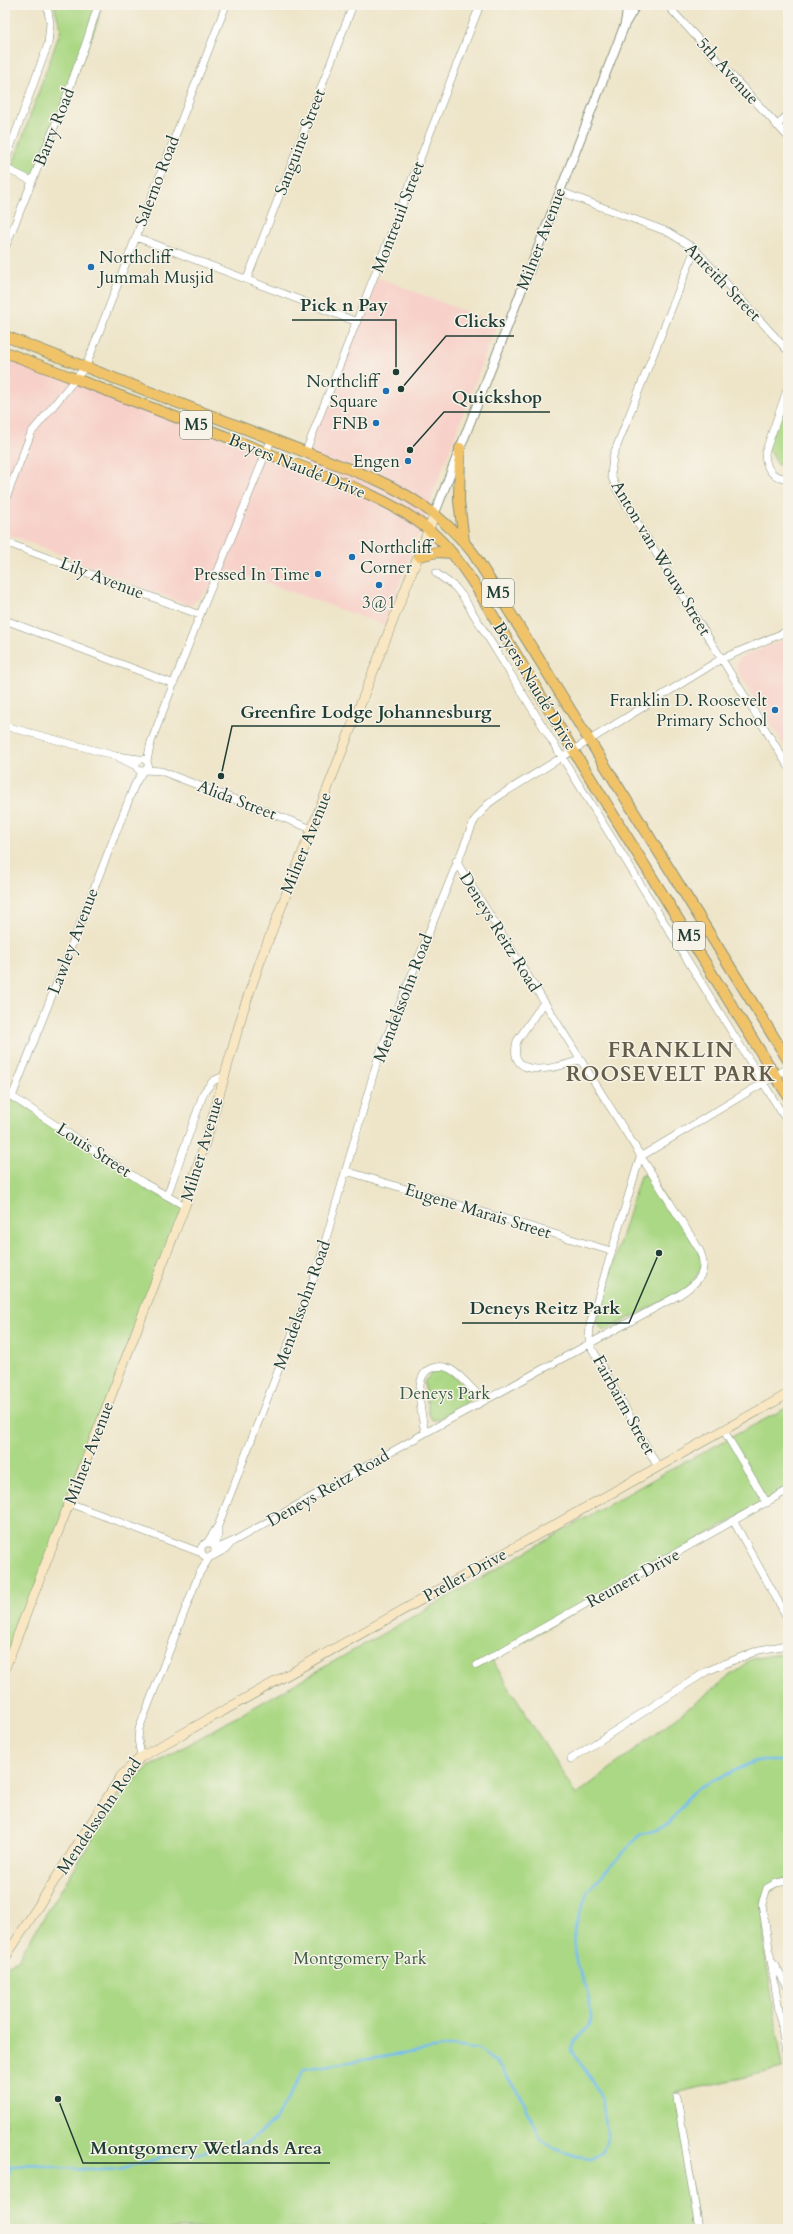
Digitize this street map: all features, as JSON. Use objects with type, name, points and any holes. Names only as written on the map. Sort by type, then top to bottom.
[{"type":"main road","name":"Beyers Naudé Drive","points":[[5,336],[306,451],[389,485],[435,514],[464,541],[788,1060]]},
{"type":"main road","name":"Beyers Naudé Drive","points":[[5,352],[77,378],[267,452],[376,498],[428,530],[452,553],[476,587],[573,750],[788,1096]]},
{"type":"main road","points":[[460,448],[459,501],[464,541]]},
{"type":"main road","name":"Milner Avenue","points":[[5,1668],[185,1206],[244,1008],[261,958],[435,514]]},
{"type":"main road","points":[[419,556],[437,552],[452,553]]},
{"type":"main road","name":"Preller Drive","points":[[141,1757],[788,1394]]},
{"type":"main road","name":"Mendelssohn Road","points":[[5,1958],[121,1776],[141,1757]]},
{"type":"street","points":[[5,162],[48,44],[50,23],[47,5]]},
{"type":"street","name":"Barry Road","points":[[5,248],[86,43],[98,5]]},
{"type":"street","name":"Salerno Road","points":[[5,501],[31,433],[86,366],[226,5]]},
{"type":"street","name":"Sanguine Street","points":[[247,279],[353,5]]},
{"type":"street","name":"Montreuil Street","points":[[306,451],[480,5]]},
{"type":"street","name":"Milner Avenue","points":[[625,24],[628,5]]},
{"type":"street","name":"Milner Avenue","points":[[435,514],[559,191],[625,24],[636,5]]},
{"type":"street","name":"5th Avenue","points":[[668,5],[788,137]]},
{"type":"street","points":[[777,126],[788,114]]},
{"type":"street","points":[[5,168],[32,181]]},
{"type":"street","name":"Anreith Street","points":[[559,191],[668,232],[695,249],[788,351]]},
{"type":"street","points":[[136,237],[357,322]]},
{"type":"street","name":"Anton van Wouw Street","points":[[695,249],[613,456],[611,470],[617,490],[788,766]]},
{"type":"street","points":[[788,387],[765,453],[769,473],[777,477],[788,478]]},
{"type":"street","name":"Lawley Avenue","points":[[12,1097],[200,615],[272,438]]},
{"type":"street","name":"Lily Avenue","points":[[5,542],[200,615]]},
{"type":"street","name":"Beyers Naudé Drive","points":[[436,573],[455,587],[463,597],[788,1123]]},
{"type":"street","points":[[5,620],[174,684]]},
{"type":"street","name":"Mendelssohn Road","points":[[141,1757],[138,1739],[139,1729],[208,1551],[218,1535],[218,1526],[318,1270],[378,1058],[456,861],[474,821],[488,804],[721,659],[788,631]]},
{"type":"street","name":"Alida Street","points":[[5,726],[116,756],[161,771],[312,829]]},
{"type":"street","name":"Deneys Reitz Road","points":[[208,1551],[226,1549],[232,1542],[425,1433],[687,1290],[695,1283],[703,1271],[703,1257],[699,1249],[456,861]]},
{"type":"street","name":"Deneys Reitz Road","points":[[544,1002],[517,1041],[515,1047],[518,1058],[526,1067],[538,1070],[580,1060]]},
{"type":"street","points":[[589,1343],[590,1324],[640,1157],[788,1068]]},
{"type":"street","points":[[167,1196],[204,1092],[213,1081],[224,1076]]},
{"type":"street","name":"Louis Street","points":[[5,1092],[144,1183],[185,1206]]},
{"type":"street","name":"Eugene Marais Street","points":[[346,1171],[611,1251]]},
{"type":"street","name":"Fairbairn Street","points":[[589,1343],[658,1467]]},
{"type":"street","points":[[425,1433],[419,1391],[421,1378],[428,1370],[439,1366],[450,1369],[484,1401]]},
{"type":"street","points":[[724,1431],[767,1503]]},
{"type":"street","name":"Reunert Drive","points":[[477,1665],[734,1522],[788,1490]]},
{"type":"street","points":[[69,1503],[184,1546],[208,1551]]},
{"type":"street","points":[[734,1522],[788,1619]]},
{"type":"street","points":[[571,1759],[707,1671],[759,1650],[788,1645]]},
{"type":"street","points":[[788,1881],[776,1883],[767,1888],[763,1897],[764,1918],[771,1961],[785,2025],[788,2067]]},
{"type":"street","points":[[771,1961],[788,1987]]},
{"type":"street","points":[[677,2097],[699,2229]]},
{"type":"shaded area","points":[[377,277],[497,324],[384,625],[230,570],[190,606],[5,533],[5,357],[301,467]]},
{"type":"shaded area","name":"Franklin D. Roosevelt Primary School","points":[[788,638],[788,752],[736,669],[739,658]]},
{"type":"green space","points":[[54,5],[101,5],[97,23],[35,177],[12,167],[61,29]]},
{"type":"green space","points":[[788,390],[788,465],[778,465],[767,446]]},
{"type":"green space","points":[[5,1093],[185,1206],[5,1668]]},
{"type":"green space","points":[[647,1174],[699,1249],[704,1266],[687,1289],[604,1331],[596,1323],[597,1317],[640,1176]]},
{"type":"green space","name":"Deneys Park","points":[[445,1369],[470,1391],[470,1396],[468,1401],[458,1409],[436,1420],[432,1420],[429,1414],[424,1382],[434,1370]]},
{"type":"green space","name":"Montgomery Park","points":[[788,1407],[788,1488],[492,1660],[576,1795],[752,1659],[788,1652],[788,1880],[782,1880],[762,1901],[765,1952],[783,2068],[676,2093],[698,2229],[5,2229],[5,1967],[18,1959],[123,1790],[149,1767],[666,1472]]},
{"type":"waterway","points":[[5,2167],[34,2164],[60,2168],[119,2170],[168,2156],[213,2151],[249,2141],[275,2121],[304,2069],[454,2046],[479,2050],[496,2062],[522,2098],[540,2139],[553,2148],[570,2155],[590,2158],[603,2154],[608,2139],[602,2099],[592,2080],[571,2050],[574,2041],[587,2029],[591,2018],[589,1994],[576,1963],[574,1931],[588,1890],[641,1834],[653,1831],[669,1824],[687,1798],[697,1788],[756,1761],[788,1761]]},
{"type":"waterway","points":[[5,2188],[11,2166]]},
{"type":"place","name":"Northcliff Jummah Musjid","points":[[91,267]]},
{"type":"place","name":"Pick n Pay","points":[[396,372]]},
{"type":"place","name":"Clicks","points":[[401,389]]},
{"type":"place","name":"Northcliff Square","points":[[386,391]]},
{"type":"place","name":"FNB","points":[[376,423]]},
{"type":"place","name":"Quickshop","points":[[410,450]]},
{"type":"place","name":"Engen","points":[[408,461]]},
{"type":"place","name":"Northcliff Corner","points":[[352,557]]},
{"type":"place","name":"Pressed In Time","points":[[318,574]]},
{"type":"place","name":"3@1","points":[[379,585]]},
{"type":"place","name":"Franklin D. Roosevelt Primary School","points":[[775,710]]},
{"type":"place","name":"Greenfire Lodge Johannesburg","points":[[221,776]]},
{"type":"place","name":"Deneys Reitz Park","points":[[659,1253]]},
{"type":"place","name":"Montgomery Wetlands Area","points":[[58,2099]]},
{"type":"district","name":"FRANKLIN ROOSEVELT PARK","points":[[671,1062]]}]
